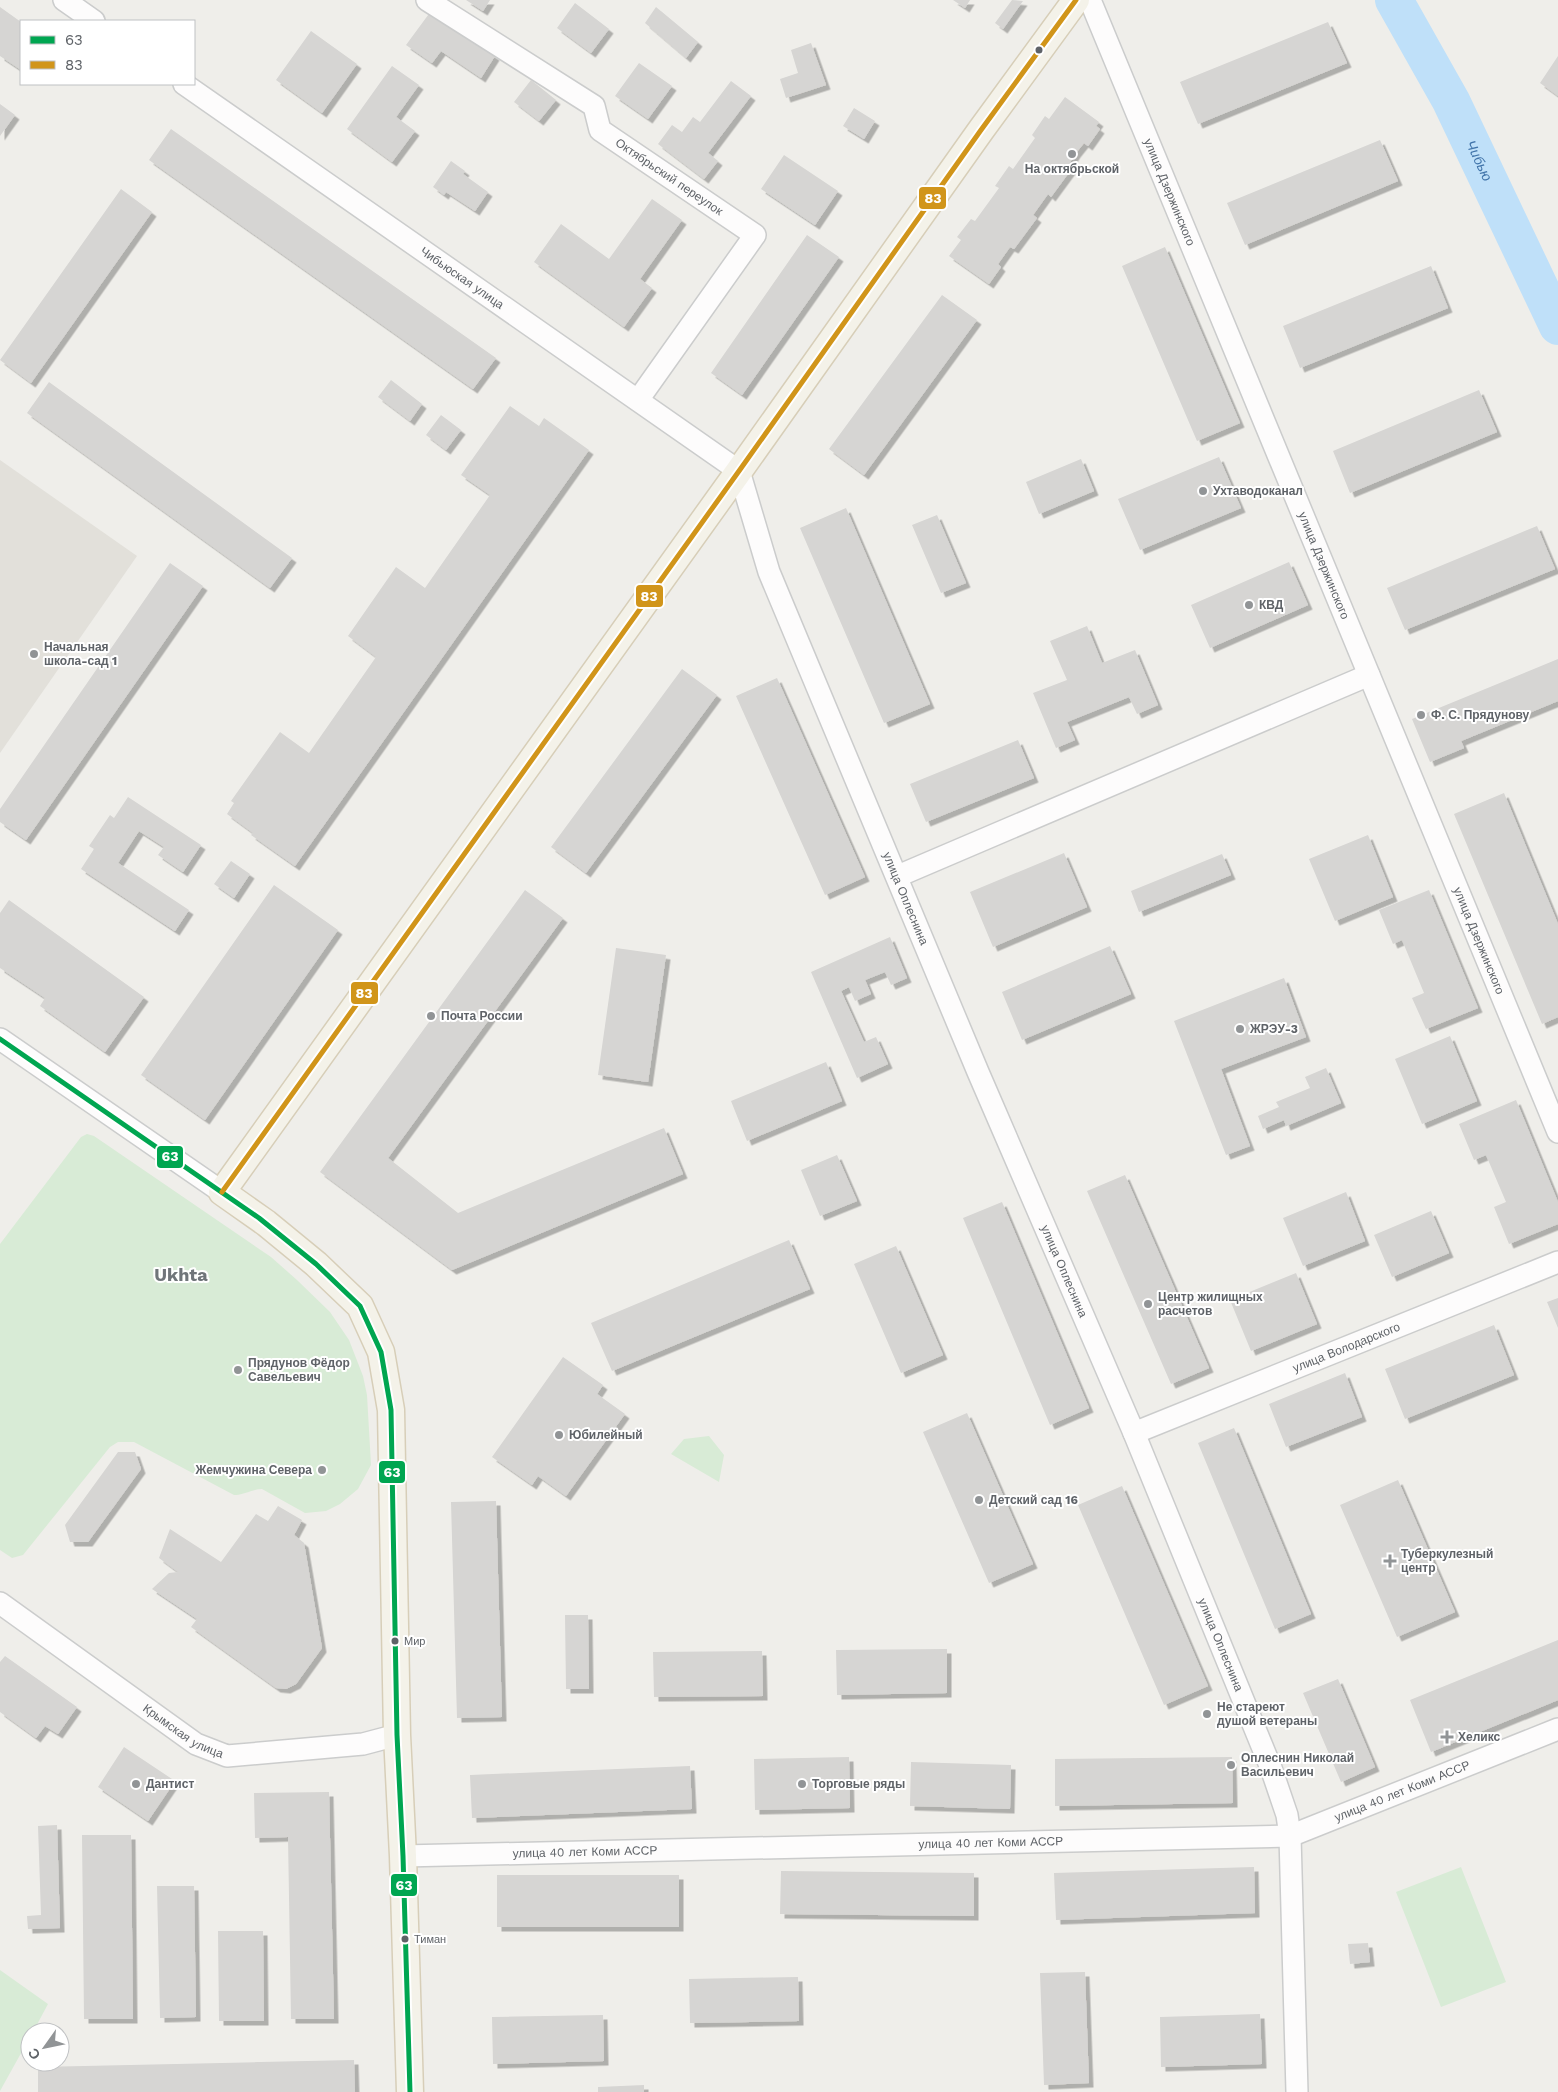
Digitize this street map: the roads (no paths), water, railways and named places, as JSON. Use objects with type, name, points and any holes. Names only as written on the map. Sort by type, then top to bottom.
[{"type":"main road","points":[[410,2092],[398,1736],[391,1410],[381,1352],[360,1306],[316,1264],[222,1192],[981,130],[1076,0]]},
{"type":"street","points":[[64,0],[93,20]]},
{"type":"street","name":"Октябрьский переулок","points":[[427,0],[594,106],[600,130],[756,235],[638,400]]},
{"type":"street","name":"улица Дзержинского","points":[[1090,0],[1558,1132]]},
{"type":"street","name":"Чибьюская улица","points":[[185,85],[739,471]]},
{"type":"street","name":"улица Оплеснина","points":[[739,471],[769,572],[898,876],[978,1072],[1134,1433],[1272,1768],[1287,1815],[1290,1836],[1297,2092]]},
{"type":"street","points":[[898,876],[1369,675]]},
{"type":"street","points":[[0,1039],[222,1192]]},
{"type":"street","name":"улица Володарского","points":[[1134,1433],[1558,1262]]},
{"type":"street","name":"Крымская улица","points":[[0,1603],[196,1744],[226,1756],[363,1744],[398,1736]]},
{"type":"street","name":"улица 40 лет Коми АССР","points":[[403,1856],[1290,1836],[1558,1729]]},
{"type":"waterway","name":"Чибью","points":[[1394,0],[1451,101],[1558,326]]},
{"type":"place","name":"На октябрьской","points":[[1072,154]]},
{"type":"place","name":"Ухтаводоканал","points":[[1203,491]]},
{"type":"place","name":"КВД","points":[[1249,605]]},
{"type":"place","name":"Начальная школа-сад 1","points":[[34,654]]},
{"type":"place","name":"Ф. С. Прядунову","points":[[1421,715]]},
{"type":"place","name":"Почта России","points":[[431,1016]]},
{"type":"place","name":"ЖРЭУ-3","points":[[1240,1029]]},
{"type":"place","name":"Центр жилищных расчетов","points":[[1148,1304]]},
{"type":"place","name":"Прядунов Фёдор Савельевич","points":[[238,1370]]},
{"type":"place","name":"Юбилейный","points":[[559,1435]]},
{"type":"place","name":"Жемчужина Севера","points":[[322,1470]]},
{"type":"place","name":"Детский сад 16","points":[[979,1500]]},
{"type":"place","name":"Туберкулезный центр","points":[[1390,1561]]},
{"type":"place","name":"Мир","points":[[395,1641]]},
{"type":"place","name":"Не стареют душой ветераны","points":[[1207,1714]]},
{"type":"place","name":"Хеликс","points":[[1447,1737]]},
{"type":"place","name":"Оплеснин Николай Васильевич","points":[[1231,1765]]},
{"type":"place","name":"Дантист","points":[[136,1784]]},
{"type":"place","name":"Торговые ряды","points":[[802,1784]]},
{"type":"place","name":"Тиман","points":[[405,1939]]},
{"type":"district","name":"Ukhta","points":[[181,1274]]}]
